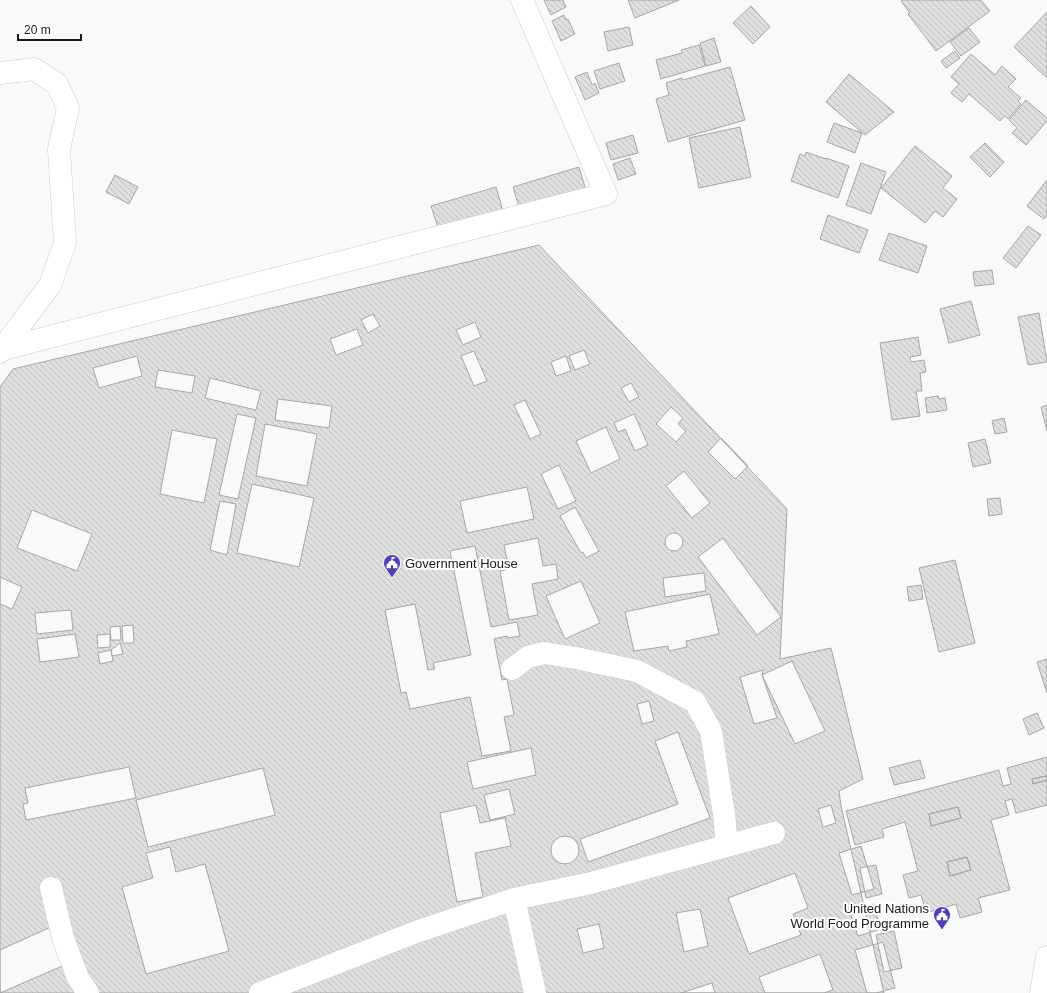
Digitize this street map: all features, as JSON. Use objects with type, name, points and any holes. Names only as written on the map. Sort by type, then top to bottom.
[{"type":"street","points":[[1,351],[606,194],[522,0]]},
{"type":"street","points":[[0,72],[34,69],[57,84],[68,108],[59,149],[66,243],[50,286],[1,351]]},
{"type":"street","points":[[512,669],[528,657],[544,653],[576,658],[637,671],[695,702],[711,731],[724,814],[727,846]]},
{"type":"street","points":[[267,991],[416,932],[514,899],[591,883],[774,833]]},
{"type":"street","points":[[51,888],[63,938],[78,978],[88,993]]},
{"type":"street","points":[[514,899],[535,993]]},
{"type":"street","points":[[1041,993],[1047,957]]},
{"type":"building","points":[[544,0],[563,0],[566,7],[551,15]]},
{"type":"building","points":[[628,0],[679,0],[635,18]]},
{"type":"building","points":[[981,0],[990,11],[936,51],[908,14],[910,13],[901,1]]},
{"type":"building","points":[[751,6],[770,27],[753,44],[733,23]]},
{"type":"building","points":[[1047,12],[1047,78],[1014,47]]},
{"type":"building","points":[[564,15],[566,20],[568,19],[575,34],[561,41],[552,21]]},
{"type":"building","points":[[629,27],[633,45],[608,51],[604,32]]},
{"type":"building","points":[[969,28],[980,42],[961,56],[950,42]]},
{"type":"building","points":[[714,38],[721,62],[706,66],[700,43]]},
{"type":"building","points":[[699,45],[705,66],[661,79],[656,60],[682,53],[681,50]]},
{"type":"building","points":[[955,51],[960,58],[946,68],[941,61]]},
{"type":"building","points":[[971,54],[995,75],[1002,66],[1016,79],[1008,87],[1021,98],[1018,101],[1021,104],[1008,119],[1005,116],[1000,121],[969,94],[962,102],[951,93],[959,84],[951,77]]},
{"type":"building","points":[[619,63],[625,81],[600,89],[594,71]]},
{"type":"building","points":[[730,67],[745,120],[668,142],[656,99],[669,95],[666,83],[682,78],[683,80]]},
{"type":"building","points":[[587,72],[592,85],[595,83],[599,93],[585,100],[575,77]]},
{"type":"building","points":[[849,74],[894,112],[865,135],[826,102]]},
{"type":"building","points":[[1026,100],[1047,118],[1047,121],[1026,145],[1012,133],[1017,128],[1009,120]]},
{"type":"building","points":[[834,123],[862,133],[855,153],[827,142]]},
{"type":"building","points":[[740,127],[751,177],[699,188],[689,138]]},
{"type":"building","points":[[633,135],[638,153],[611,160],[606,143]]},
{"type":"building","points":[[985,143],[1004,162],[990,177],[970,157]]},
{"type":"building","points":[[915,146],[952,176],[943,188],[957,199],[943,217],[935,211],[925,223],[881,188]]},
{"type":"building","points":[[806,152],[849,166],[838,198],[791,181],[800,154],[805,156]]},
{"type":"building","points":[[630,158],[636,174],[618,180],[613,164]]},
{"type":"building","points":[[861,163],[886,172],[871,214],[846,205]]},
{"type":"building","points":[[579,167],[587,194],[521,214],[513,187]]},
{"type":"building","points":[[115,175],[138,187],[129,204],[106,192]]},
{"type":"building","points":[[1047,180],[1047,215],[1044,219],[1027,206]]},
{"type":"building","points":[[496,187],[505,218],[441,237],[431,206]]},
{"type":"building","points":[[828,215],[868,230],[859,253],[820,239]]},
{"type":"building","points":[[1028,226],[1041,235],[1016,268],[1003,258]]},
{"type":"building","points":[[889,233],[927,246],[918,273],[879,260]]},
{"type":"building","name":"Government House","points":[[539,245],[787,509],[780,659],[831,648],[863,779],[839,791],[841,806],[884,993],[0,993],[0,387],[13,369]]},
{"type":"building","points":[[992,270],[994,284],[975,286],[973,272]]},
{"type":"building","points":[[971,301],[980,335],[949,343],[940,309]]},
{"type":"building","points":[[1039,313],[1047,362],[1028,365],[1018,317]]},
{"type":"building","points":[[373,314],[380,326],[368,333],[361,320]]},
{"type":"building","points":[[475,322],[481,337],[463,345],[456,330]]},
{"type":"building","points":[[357,329],[363,345],[336,355],[330,339]]},
{"type":"building","points":[[918,337],[921,355],[910,357],[911,362],[924,360],[926,372],[920,373],[922,391],[916,391],[920,416],[892,420],[880,343]]},
{"type":"building","points":[[584,350],[590,364],[575,370],[569,356]]},
{"type":"building","points":[[474,351],[487,381],[474,386],[461,356]]},
{"type":"building","points":[[137,356],[142,376],[99,388],[93,368]]},
{"type":"building","points":[[566,356],[571,371],[556,376],[551,362]]},
{"type":"building","points":[[158,370],[195,376],[192,393],[155,387]]},
{"type":"building","points":[[210,378],[261,391],[256,410],[205,398]]},
{"type":"building","points":[[631,383],[639,397],[629,402],[621,388]]},
{"type":"building","points":[[938,396],[939,399],[945,398],[947,410],[927,413],[925,398]]},
{"type":"building","points":[[278,399],[332,406],[329,428],[275,420]]},
{"type":"building","points":[[525,400],[541,434],[530,439],[514,405]]},
{"type":"building","points":[[1047,405],[1047,431],[1041,407]]},
{"type":"building","points":[[671,407],[683,418],[678,424],[686,431],[676,442],[656,424]]},
{"type":"building","points":[[237,414],[256,418],[238,499],[219,495]]},
{"type":"building","points":[[634,414],[648,445],[635,451],[625,429],[618,432],[614,423]]},
{"type":"building","points":[[1004,418],[1007,432],[995,434],[992,421]]},
{"type":"building","points":[[265,424],[317,434],[307,486],[256,476]]},
{"type":"building","points":[[606,427],[620,459],[591,473],[576,441]]},
{"type":"building","points":[[172,430],[217,439],[204,503],[160,494]]},
{"type":"building","points":[[721,438],[748,466],[735,479],[708,452]]},
{"type":"building","points":[[985,439],[991,463],[973,467],[968,443]]},
{"type":"building","points":[[559,465],[576,501],[558,509],[541,474]]},
{"type":"building","points":[[684,471],[710,503],[692,518],[666,486]]},
{"type":"building","points":[[252,484],[314,498],[299,567],[237,553]]},
{"type":"building","points":[[527,487],[534,519],[467,533],[460,501]]},
{"type":"building","points":[[1000,498],[1002,514],[989,516],[987,499]]},
{"type":"building","points":[[220,501],[236,504],[227,555],[210,550]]},
{"type":"building","points":[[575,507],[599,551],[586,558],[583,552],[581,553],[560,516]]},
{"type":"building","points":[[32,510],[92,534],[77,571],[17,548]]},
{"type":"building","points":[[674,533],[680,536],[683,542],[680,548],[674,551],[668,548],[665,542],[668,536]]},
{"type":"building","points":[[538,538],[543,566],[556,564],[558,579],[532,584],[538,615],[509,620],[500,571],[509,569],[504,545]]},
{"type":"building","points":[[723,538],[781,617],[757,635],[698,557]]},
{"type":"building","points":[[475,546],[491,627],[517,622],[520,636],[508,638],[507,636],[494,639],[502,680],[507,679],[514,715],[504,717],[511,751],[482,756],[470,697],[410,709],[406,692],[401,693],[385,610],[415,604],[428,670],[435,669],[433,663],[471,655],[450,551]]},
{"type":"building","points":[[955,560],[975,643],[939,652],[919,568]]},
{"type":"building","points":[[704,573],[706,591],[665,597],[663,578]]},
{"type":"building","points":[[0,577],[22,587],[12,609],[0,604]]},
{"type":"building","points":[[581,581],[600,623],[565,639],[546,596]]},
{"type":"building","points":[[921,585],[923,599],[909,601],[907,587]]},
{"type":"building","points":[[710,594],[719,634],[686,641],[687,647],[669,651],[668,646],[634,651],[625,612]]},
{"type":"building","points":[[71,610],[73,630],[37,634],[35,613]]},
{"type":"building","points":[[133,625],[134,643],[123,643],[122,626]]},
{"type":"building","points":[[120,626],[121,640],[111,640],[110,627]]},
{"type":"building","points":[[75,634],[79,657],[40,662],[37,639]]},
{"type":"building","points":[[110,634],[110,647],[98,648],[97,635]]},
{"type":"building","points":[[120,643],[123,654],[112,656],[111,650]]},
{"type":"building","points":[[111,650],[113,661],[100,664],[98,653]]},
{"type":"building","points":[[1047,659],[1047,693],[1037,662]]},
{"type":"building","points":[[792,661],[825,731],[795,744],[762,675]]},
{"type":"building","points":[[763,670],[762,675],[777,718],[754,724],[740,677]]},
{"type":"building","points":[[649,701],[654,721],[642,724],[637,704]]},
{"type":"building","points":[[1037,713],[1044,728],[1029,735],[1023,719]]},
{"type":"building","points":[[678,732],[710,818],[588,862],[580,839],[678,804],[655,741]]},
{"type":"building","points":[[531,748],[536,775],[473,789],[467,762]]},
{"type":"building","points":[[1047,757],[1047,780],[1047,805],[1016,813],[1012,799],[1005,801],[1009,815],[991,820],[1010,890],[978,898],[982,912],[960,918],[956,904],[926,913],[921,895],[909,898],[903,875],[918,871],[905,822],[882,829],[884,837],[855,845],[846,811],[999,770],[1003,786],[1011,784],[1007,768]],"holes":[[[1046,776],[1047,780],[1033,784],[1032,779]],[[958,807],[961,818],[931,826],[929,814]],[[967,857],[971,870],[950,876],[947,862]]]},
{"type":"building","points":[[920,760],[925,778],[894,785],[889,768]]},
{"type":"building","points":[[129,767],[136,798],[26,820],[23,804],[28,803],[25,788]]},
{"type":"building","points":[[263,768],[275,815],[148,847],[136,800]]},
{"type":"building","points":[[1046,776],[1047,780],[1033,784],[1032,779]]},
{"type":"building","points":[[509,789],[515,814],[490,820],[484,795]]},
{"type":"building","points":[[476,805],[480,823],[505,818],[511,846],[475,853],[483,897],[457,902],[440,813]]},
{"type":"building","points":[[831,805],[836,823],[823,827],[818,809]]},
{"type":"building","points":[[958,807],[961,818],[931,826],[929,814]]},
{"type":"building","points":[[565,836],[575,840],[579,850],[575,860],[565,864],[555,860],[551,850],[555,840]]},
{"type":"building","points":[[861,846],[874,889],[852,895],[839,853]]},
{"type":"building","points":[[170,847],[176,872],[205,864],[229,951],[146,974],[122,887],[153,878],[146,853]]},
{"type":"building","points":[[967,857],[971,870],[950,876],[947,862]]},
{"type":"building","points":[[876,865],[882,894],[866,898],[860,868]]},
{"type":"building","points":[[795,873],[808,908],[793,914],[801,935],[749,954],[728,898]]},
{"type":"building","points":[[873,904],[881,929],[858,936],[850,912]]},
{"type":"building","points":[[700,909],[708,946],[684,952],[676,913]]},
{"type":"building","points":[[599,924],[604,948],[583,953],[577,929]]},
{"type":"building","points":[[51,927],[67,964],[0,993],[0,950]]},
{"type":"building","points":[[894,931],[902,968],[884,972],[876,935]]},
{"type":"building","points":[[883,942],[895,988],[876,993],[867,993],[855,950]]},
{"type":"building","points":[[820,954],[833,990],[824,993],[765,993],[759,977]]},
{"type":"building","points":[[712,983],[715,993],[681,993]]},
{"type":"place","name":"Government House","points":[[392,578]]},
{"type":"place","name":"United Nations World Food Programme","points":[[942,930]]}]
